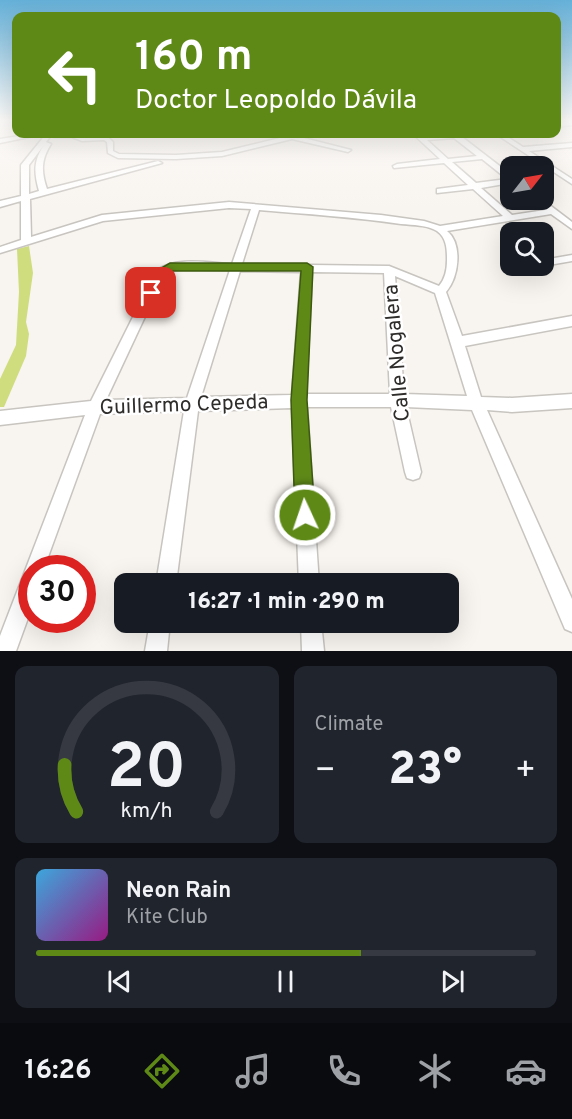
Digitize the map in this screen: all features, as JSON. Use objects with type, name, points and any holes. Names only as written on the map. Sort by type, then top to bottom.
[{"type":"street","points":[[26,241],[25,165],[39,150]]},
{"type":"street","points":[[44,150],[37,167],[44,193]]},
{"type":"street","points":[[111,150],[118,156],[176,157],[222,154],[238,150]]},
{"type":"street","points":[[434,150],[509,217]]},
{"type":"street","points":[[475,150],[500,171]]},
{"type":"street","points":[[525,150],[572,182]]},
{"type":"street","points":[[397,166],[484,157]]},
{"type":"street","points":[[0,204],[158,163]]},
{"type":"street","points":[[554,174],[572,172]]},
{"type":"street","points":[[440,191],[500,181]]},
{"type":"street","points":[[0,250],[84,222],[112,216],[218,206],[255,206],[390,219],[440,229],[552,211],[572,226]]},
{"type":"street","points":[[168,573],[192,404],[255,206]]},
{"type":"street","points":[[440,229],[449,237],[451,259],[448,283],[440,291]]},
{"type":"street","points":[[554,261],[572,258]]},
{"type":"street","points":[[40,555],[95,407],[160,274],[170,267],[307,267],[389,270],[440,291],[476,403],[572,622]]},
{"type":"street","points":[[307,267],[299,400],[308,573]]},
{"type":"street","name":"Calle Nogalera","points":[[389,270],[397,400],[413,472]]},
{"type":"street","points":[[458,342],[572,321]]},
{"type":"street","name":"Guillermo Cepeda","points":[[0,418],[95,407],[299,400],[397,400],[512,405],[572,401]]},
{"type":"street","points":[[4,651],[18,614]]},
{"type":"street","points":[[156,651],[158,633]]},
{"type":"street","points":[[312,633],[313,651]]},
{"type":"green space","points":[[29,246],[33,273],[26,322],[29,334],[26,356],[4,407],[0,407],[0,379],[16,345],[19,292],[17,249]]},
{"type":"route","points":[[151,293],[160,274],[165,269],[176,266],[307,267],[299,400],[305,515]]}]
